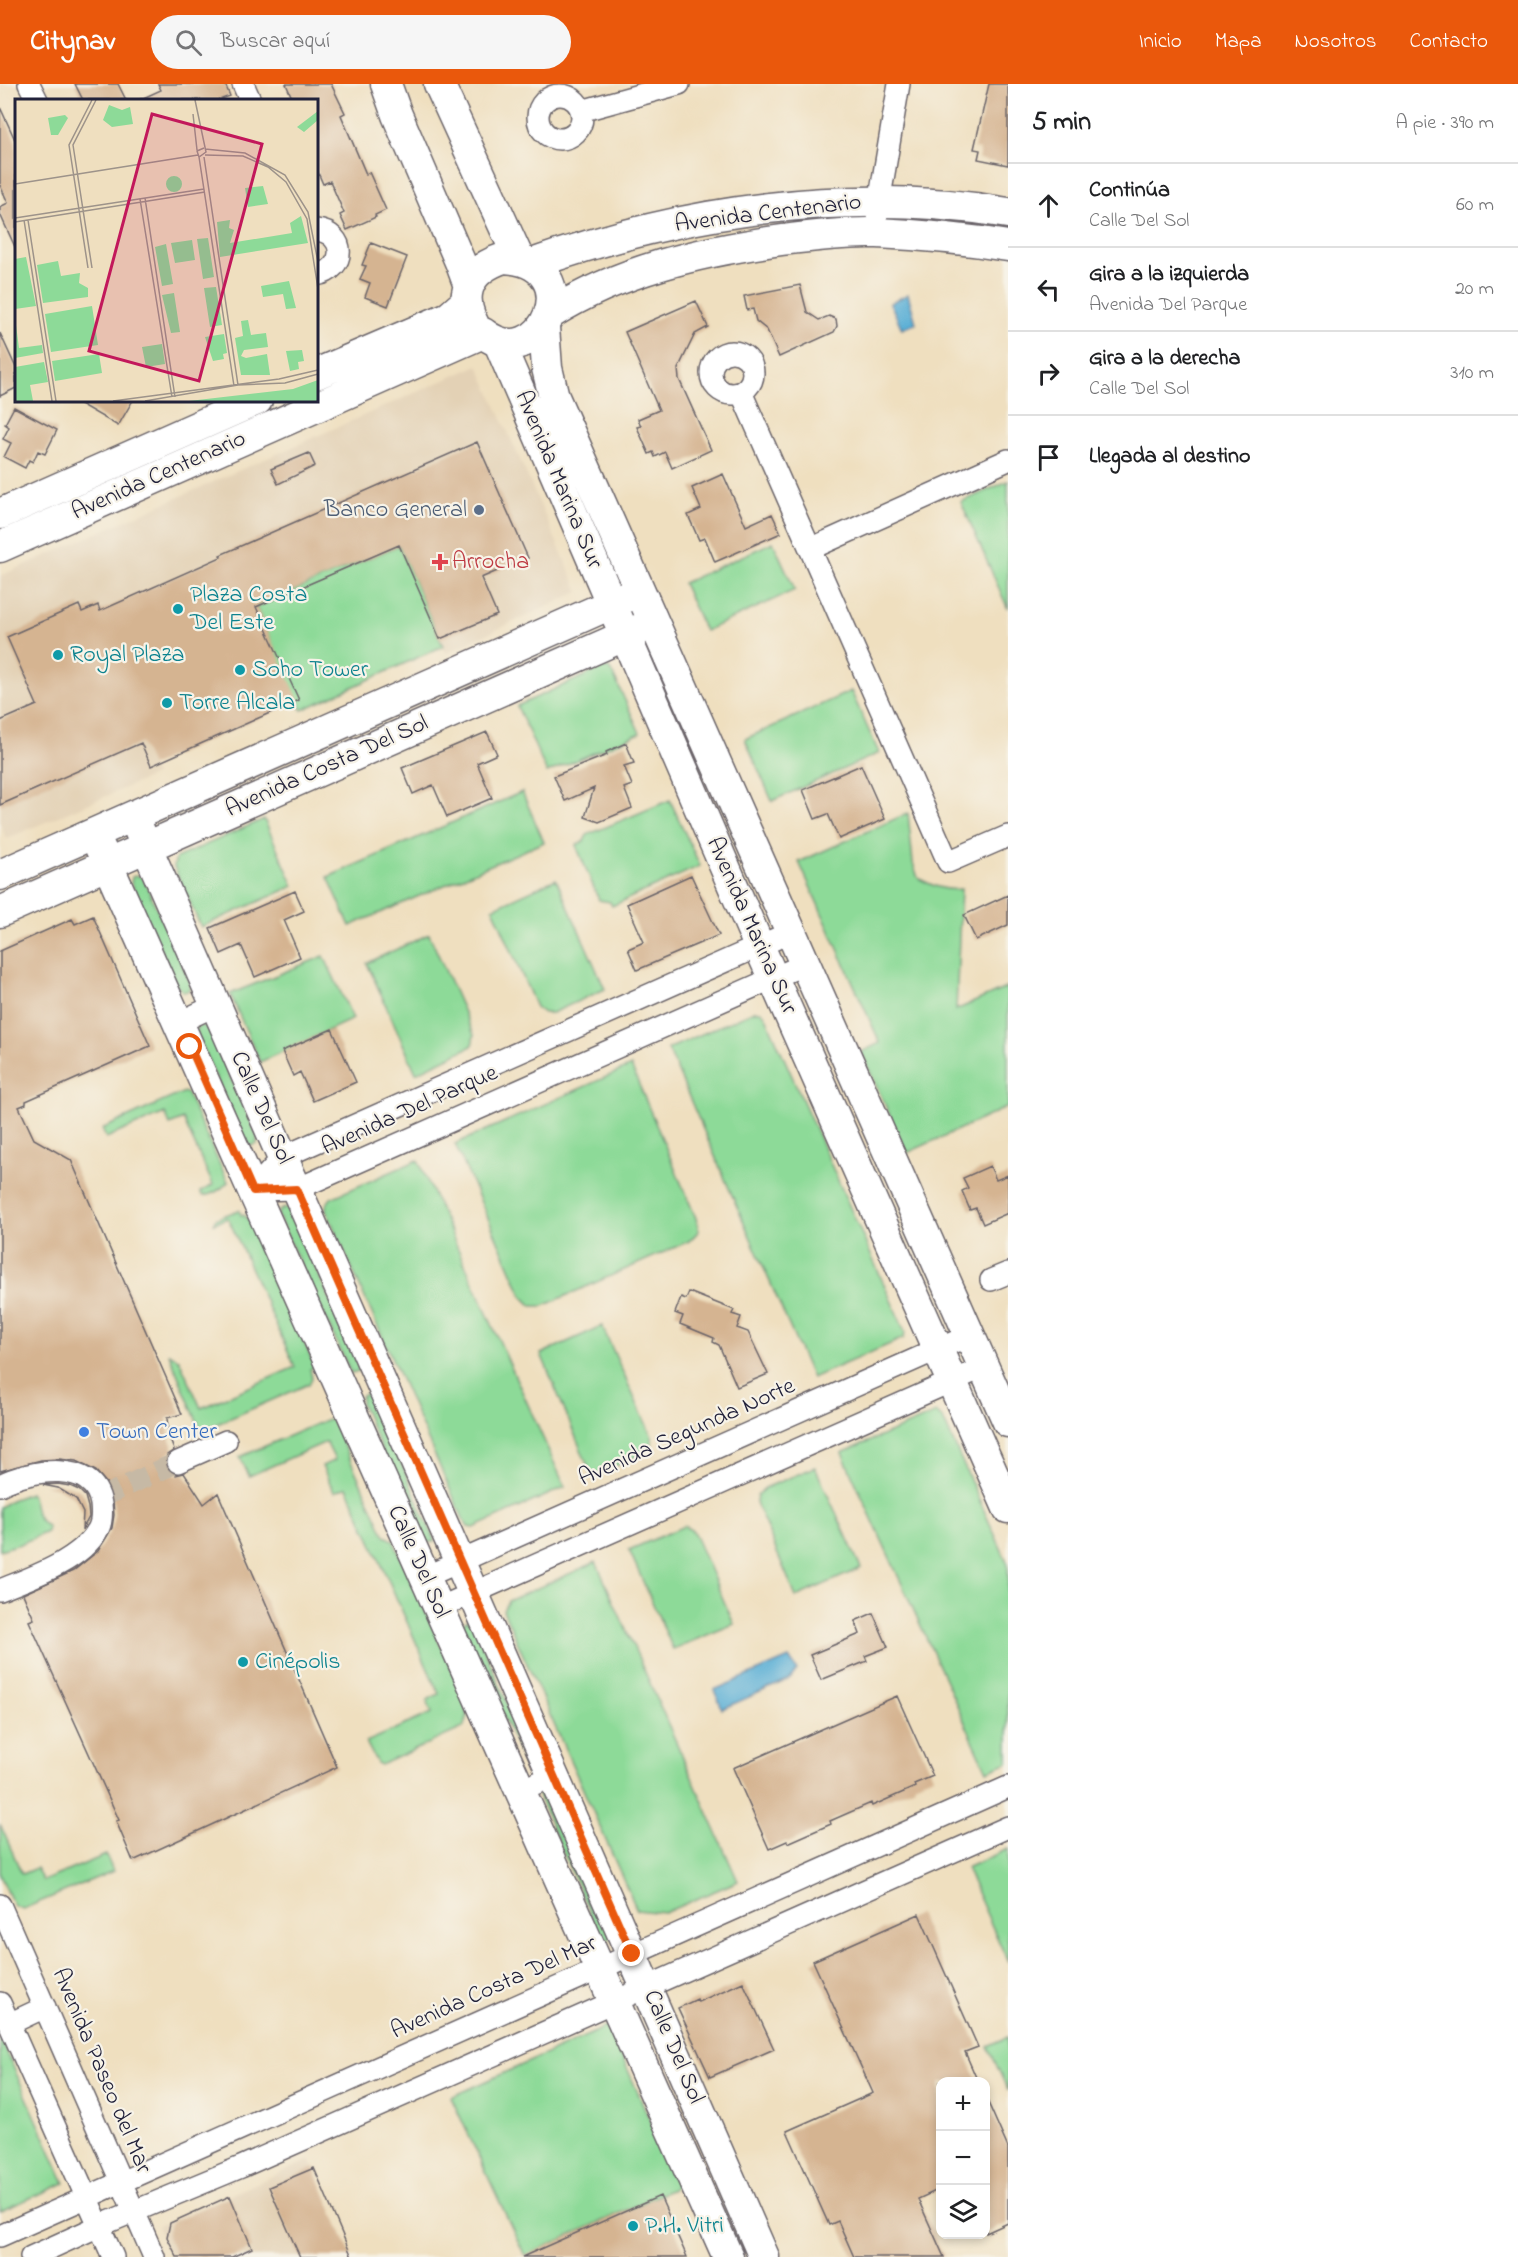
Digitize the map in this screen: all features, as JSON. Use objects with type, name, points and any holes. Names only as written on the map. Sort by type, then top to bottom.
[{"type":"street","points":[[29,84],[36,99]]},
{"type":"street","points":[[243,84],[250,99]]},
{"type":"street","points":[[318,373],[449,316],[467,294],[476,273],[489,263],[504,258],[526,262],[543,274],[550,286],[552,300],[547,321],[535,336],[524,342],[511,344],[480,335],[471,322],[467,294],[461,264],[386,84]]},
{"type":"street","points":[[439,84],[526,262]]},
{"type":"street","points":[[581,111],[679,84]]},
{"type":"street","points":[[875,233],[899,84]]},
{"type":"street","name":"Avenida Centenario","points":[[526,262],[668,225],[810,204],[879,201],[961,205],[1008,213]]},
{"type":"street","points":[[318,230],[329,233],[338,244],[340,251],[336,264],[331,270],[318,274]]},
{"type":"street","name":"Avenida Centenario","points":[[547,321],[576,298],[611,281],[675,261],[739,246],[812,237],[875,233],[962,238],[1008,246]]},
{"type":"street","name":"Avenida Marina Sur","points":[[547,321],[547,368],[554,397],[1008,1422]]},
{"type":"street","name":"Avenida Centenario","points":[[0,547],[264,430],[491,338]]},
{"type":"street","name":"Avenida Marina Sur","points":[[491,338],[611,604],[759,946],[1008,1508]]},
{"type":"street","points":[[741,392],[948,862],[1008,836]]},
{"type":"street","points":[[254,402],[264,430]]},
{"type":"street","name":"Avenida Centenario","points":[[0,514],[254,402]]},
{"type":"street","points":[[810,549],[1008,459]]},
{"type":"street","name":"Avenida Costa Del Sol","points":[[0,875],[640,591]]},
{"type":"street","name":"Avenida Costa Del Sol","points":[[0,912],[654,622]]},
{"type":"street","points":[[465,669],[480,699]]},
{"type":"street","name":"Calle Del Sol","points":[[133,816],[764,2257]]},
{"type":"street","name":"Calle Del Sol","points":[[94,834],[728,2257]]},
{"type":"street","name":"Avenida Del Parque","points":[[253,1191],[283,1157],[791,932]]},
{"type":"street","name":"Avenida Del Parque","points":[[253,1191],[297,1189],[805,964]]},
{"type":"street","points":[[178,1023],[216,1005]]},
{"type":"street","name":"Avenida Segunda Norte","points":[[425,1577],[970,1335]]},
{"type":"street","points":[[439,1608],[984,1367]]},
{"type":"street","points":[[178,1462],[226,1441]]},
{"type":"street","points":[[0,1485],[41,1472],[67,1471],[88,1481],[100,1498],[102,1513],[98,1530],[84,1546],[52,1568],[0,1590]]},
{"type":"street","points":[[520,1790],[554,1776]]},
{"type":"street","name":"Avenida Costa Del Mar","points":[[0,2236],[1008,1787]]},
{"type":"street","points":[[31,2257],[241,2167],[1008,1827]]},
{"type":"street","name":"Avenida Paseo del Mar","points":[[0,1905],[154,2257]]},
{"type":"street","points":[[0,2004],[113,2257]]},
{"type":"street","points":[[9,2024],[45,2007]]},
{"type":"street","points":[[708,2213],[739,2199]]},
{"type":"shaded area","points":[[478,365],[579,592],[446,653],[398,545],[109,673],[155,775],[6,839],[0,824],[0,576]]},
{"type":"shaded area","points":[[310,2160],[352,2257],[170,2257],[157,2226]]},
{"type":"green space","points":[[1008,481],[1008,609],[961,502]]},
{"type":"green space","points":[[773,542],[795,590],[705,631],[683,583]]},
{"type":"green space","points":[[399,545],[443,646],[302,710],[256,607]]},
{"type":"green space","points":[[602,668],[609,668],[613,674],[640,733],[547,773],[517,706]]},
{"type":"green space","points":[[851,691],[879,753],[772,801],[745,739]]},
{"type":"green space","points":[[522,792],[544,842],[350,926],[328,877]]},
{"type":"green space","points":[[670,800],[700,866],[612,906],[610,902],[599,900],[576,845],[584,841],[587,835]]},
{"type":"green space","points":[[908,813],[913,863],[918,878],[939,887],[961,889],[956,1010],[1008,987],[1008,1107],[907,1153],[861,1052],[880,1043],[799,862]]},
{"type":"green space","points":[[264,819],[294,886],[201,927],[174,867],[176,858]]},
{"type":"green space","points":[[137,875],[143,878],[190,982],[189,990],[184,992],[177,986],[131,883],[132,877]]},
{"type":"green space","points":[[556,879],[605,989],[552,1013],[544,1013],[536,1007],[493,908]]},
{"type":"green space","points":[[429,934],[474,1035],[472,1046],[416,1073],[367,963]]},
{"type":"green space","points":[[324,956],[353,1019],[260,1062],[230,994]]},
{"type":"green space","points":[[754,1011],[761,1011],[765,1015],[905,1332],[904,1338],[812,1378],[668,1049]]},
{"type":"green space","points":[[203,1025],[209,1030],[257,1136],[257,1144],[251,1146],[244,1141],[197,1035],[197,1027]]},
{"type":"green space","points":[[631,1066],[696,1218],[699,1231],[689,1241],[543,1306],[532,1306],[523,1297],[455,1144]]},
{"type":"green space","points":[[184,1092],[187,1094],[228,1182],[217,1191],[203,1196],[200,1192],[213,1185],[183,1119],[170,1125],[165,1113],[106,1138],[102,1129]]},
{"type":"green space","points":[[418,1160],[565,1487],[474,1528],[468,1527],[464,1521],[326,1210],[326,1205],[331,1198]]},
{"type":"green space","points":[[285,1208],[290,1209],[359,1371],[351,1373],[278,1216],[279,1211]]},
{"type":"green space","points":[[239,1210],[241,1215],[244,1215],[252,1224],[315,1367],[310,1369],[312,1378],[309,1384],[201,1431],[169,1354],[179,1359],[201,1408],[295,1367],[228,1218],[214,1223],[215,1219]]},
{"type":"green space","points":[[602,1326],[652,1437],[652,1445],[649,1451],[592,1476],[541,1354]]},
{"type":"green space","points":[[368,1393],[373,1398],[435,1541],[427,1543],[420,1537],[361,1403],[361,1396]]},
{"type":"green space","points":[[936,1413],[943,1419],[1008,1564],[1008,1762],[987,1771],[842,1453]]},
{"type":"green space","points":[[328,1419],[332,1420],[385,1536],[393,1540],[464,1697],[467,1717],[463,1728],[381,1765],[377,1763],[366,1742],[432,1713],[427,1700],[439,1694],[347,1487],[334,1492],[322,1466],[335,1460],[326,1442],[249,1476],[240,1457]]},
{"type":"green space","points":[[815,1467],[861,1568],[796,1597],[756,1503],[757,1495],[765,1488]]},
{"type":"green space","points":[[30,1493],[39,1518],[48,1527],[47,1532],[0,1550],[0,1507]]},
{"type":"green space","points":[[684,1526],[693,1531],[734,1624],[673,1649],[629,1550]]},
{"type":"green space","points":[[596,1562],[738,1881],[664,1913],[637,1910],[503,1610],[508,1601]]},
{"type":"green space","points":[[468,1620],[474,1625],[535,1768],[527,1770],[462,1623]]},
{"type":"green space","points":[[544,1791],[611,1938],[602,1941],[537,1793]]},
{"type":"green space","points":[[0,1824],[22,1874],[36,1868],[43,1881],[106,1855],[113,1871],[23,1909],[14,1906],[0,1875]]},
{"type":"green space","points":[[1008,1849],[1008,1962],[966,1868]]},
{"type":"green space","points":[[609,2027],[679,2186],[525,2256],[451,2097]]},
{"type":"green space","points":[[0,2037],[65,2183],[0,2211]]},
{"type":"green space","points":[[1008,2037],[1008,2091],[988,2046]]},
{"type":"water","points":[[908,294],[916,323],[902,329],[890,303]]},
{"type":"water","points":[[789,1658],[797,1670],[790,1679],[722,1709],[714,1690]]},
{"type":"building","points":[[75,84],[118,84],[126,99],[82,99]]},
{"type":"building","points":[[158,84],[225,84],[230,96],[222,99],[141,99],[161,90]]},
{"type":"building","points":[[286,84],[331,84],[345,113],[341,115],[366,174],[369,172],[386,210],[347,230],[340,215],[344,213],[330,181],[323,184],[318,173],[318,99],[293,99]]},
{"type":"building","points":[[989,84],[1008,84],[1008,165],[978,159],[980,150],[974,149]]},
{"type":"building","points":[[0,107],[15,140],[15,247],[0,214],[0,207],[8,203],[0,185]]},
{"type":"building","points":[[371,243],[407,257],[388,306],[365,297],[370,283],[360,279],[366,266],[362,265]]},
{"type":"building","points":[[800,285],[807,312],[819,320],[829,316],[836,319],[837,326],[834,332],[779,357],[767,330],[756,321],[753,309],[747,310],[744,296]]},
{"type":"building","points":[[696,301],[708,327],[695,334],[678,369],[679,379],[711,450],[672,468],[665,452],[655,457],[653,452],[649,454],[637,427],[641,426],[638,419],[659,410],[625,332]]},
{"type":"building","points":[[0,333],[15,366],[15,388],[0,396]]},
{"type":"building","points":[[76,402],[132,402],[118,426]]},
{"type":"building","points":[[14,407],[57,430],[45,454],[38,451],[33,462],[29,460],[25,468],[4,457],[11,443],[3,439],[9,427],[5,424]]},
{"type":"building","points":[[477,442],[528,558],[481,578],[497,615],[440,639],[399,545],[256,607],[299,700],[151,766],[141,743],[0,805],[0,721],[37,705],[7,637],[79,605],[82,612],[98,605],[100,611],[221,557],[220,555]]},
{"type":"building","points":[[309,453],[315,466],[278,484],[271,469]]},
{"type":"building","points":[[723,474],[746,526],[772,514],[781,533],[715,562],[705,538],[699,540],[688,515],[701,509],[692,488]]},
{"type":"building","points":[[487,732],[497,754],[477,763],[492,798],[447,817],[433,785],[413,794],[402,768]]},
{"type":"building","points":[[626,743],[634,763],[624,766],[632,785],[624,788],[632,808],[599,822],[585,817],[594,788],[565,801],[554,776],[607,755],[606,752]]},
{"type":"building","points":[[861,765],[885,819],[839,839],[828,814],[815,819],[803,790]]},
{"type":"building","points":[[691,875],[719,935],[637,970],[628,949],[644,942],[627,904]]},
{"type":"building","points":[[295,891],[304,911],[284,920],[300,957],[255,977],[241,945],[221,954],[210,928]]},
{"type":"building","points":[[1008,895],[1008,925],[976,940],[964,915]]},
{"type":"building","name":"Town Center","points":[[93,916],[150,1046],[26,1101],[26,1104],[19,1107],[34,1139],[71,1160],[182,1414],[167,1418],[169,1437],[174,1450],[167,1455],[165,1461],[167,1468],[176,1475],[184,1473],[204,1504],[218,1493],[337,1767],[133,1861],[116,1821],[119,1820],[29,1621],[34,1619],[23,1594],[73,1571],[98,1551],[112,1528],[114,1515],[113,1500],[108,1485],[96,1471],[76,1461],[41,1460],[0,1471],[0,951],[72,919],[75,924]]},
{"type":"building","points":[[332,1029],[356,1082],[313,1101],[300,1072],[293,1076],[282,1051]]},
{"type":"building","points":[[990,1166],[996,1180],[1008,1175],[1008,1213],[983,1224],[976,1208],[970,1210],[962,1191],[968,1188],[963,1178]]},
{"type":"building","points":[[689,1292],[734,1310],[732,1314],[741,1317],[737,1328],[748,1332],[768,1374],[737,1387],[719,1345],[713,1342],[714,1338],[680,1324],[683,1316],[675,1313],[681,1297],[686,1299]]},
{"type":"building","points":[[58,1484],[79,1490],[85,1496],[89,1517],[82,1530],[83,1513],[76,1499],[58,1488],[43,1485]]},
{"type":"building","points":[[873,1613],[888,1647],[865,1656],[867,1661],[821,1680],[810,1655],[860,1634],[855,1621]]},
{"type":"building","points":[[897,1696],[933,1776],[914,1784],[915,1787],[872,1806],[871,1803],[830,1821],[831,1824],[769,1849],[733,1768]]},
{"type":"building","points":[[919,1914],[978,2047],[965,2052],[976,2077],[936,2077],[936,2191],[918,2199],[944,2257],[854,2257],[838,2221],[829,2225],[787,2131],[873,2093],[813,1961]]},
{"type":"building","points":[[743,1982],[774,2049],[710,2077],[678,2008],[697,1999],[698,2002]]},
{"type":"building","points":[[990,2107],[1008,2148],[1008,2223],[990,2231]]},
{"type":"building","points":[[314,2168],[352,2257],[300,2257],[269,2187]]},
{"type":"building","points":[[230,2196],[252,2248],[232,2257],[177,2257],[167,2237],[170,2223]]},
{"type":"building","name":"P.H. Vitri","points":[[660,2196],[687,2257],[522,2257]]},
{"type":"tunnel","points":[[100,1498],[178,1462]]},
{"type":"place","name":"Banco General","points":[[479,510]]},
{"type":"place","name":"Arrocha","points":[[440,562]]},
{"type":"place","name":"Plaza Costa Del Este","points":[[178,609]]},
{"type":"place","name":"Royal Plaza","points":[[58,655]]},
{"type":"place","name":"Soho Tower","points":[[240,670]]},
{"type":"place","name":"Torre Alcala","points":[[167,703]]},
{"type":"place","name":"Town Center","points":[[84,1432]]},
{"type":"place","name":"Cinépolis","points":[[243,1662]]},
{"type":"place","name":"P.H. Vitri","points":[[633,2226]]},
{"type":"route","points":[[190,1047],[253,1191],[297,1189],[632,1954]]}]
